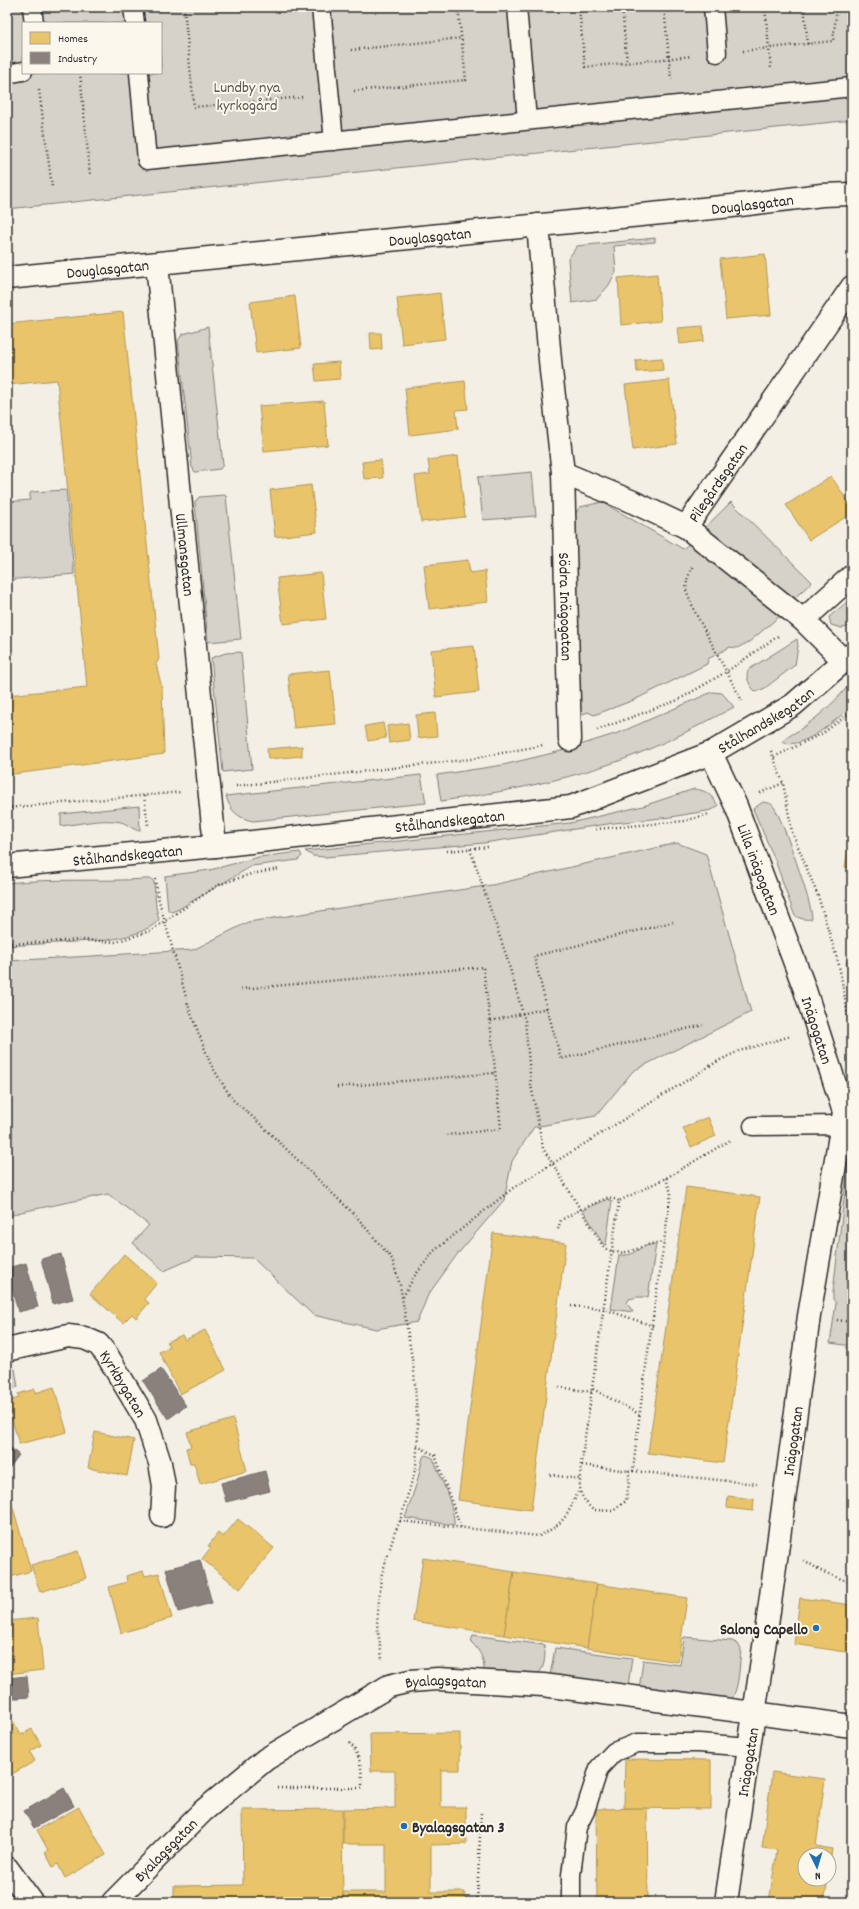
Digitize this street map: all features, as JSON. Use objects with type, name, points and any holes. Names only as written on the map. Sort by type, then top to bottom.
[{"type":"street","name":"Douglasgatan","points":[[7,278],[157,264],[822,195],[852,194]]},
{"type":"street","name":"Södra Inägogatan","points":[[538,225],[551,371],[563,473],[570,740]]},
{"type":"street","name":"Ullmansgatan","points":[[157,264],[214,846]]},
{"type":"street","name":"Pilegårdsgatan","points":[[848,658],[708,543],[686,527],[852,287]]},
{"type":"street","points":[[563,473],[633,502],[686,527]]},
{"type":"street","points":[[803,620],[852,576]]},
{"type":"street","name":"Stålhandskegatan","points":[[7,866],[214,846],[571,807],[711,753],[792,705],[848,658]]},
{"type":"street","name":"Lilla inägogatan","points":[[711,753],[736,806],[804,987]]},
{"type":"street","name":"Inägogatan","points":[[726,1902],[750,1747],[809,1316],[844,1112],[804,987]]},
{"type":"street","name":"Kyrkbygatan","points":[[7,1350],[68,1336],[84,1338],[98,1344],[107,1355],[146,1420],[160,1463],[164,1486],[162,1516]]},
{"type":"street","name":"Byalagsgatan","points":[[113,1902],[203,1811],[266,1759],[389,1686],[410,1681],[438,1679],[544,1685],[852,1726]]},
{"type":"street","points":[[7,1868],[32,1902]]},
{"type":"lane","points":[[32,7],[34,22]]},
{"type":"lane","points":[[133,7],[135,22]]},
{"type":"lane","points":[[321,7],[334,141]]},
{"type":"lane","points":[[517,7],[527,120]]},
{"type":"lane","points":[[713,7],[717,53]]},
{"type":"lane","points":[[7,74],[22,71]]},
{"type":"lane","points":[[139,74],[147,160],[852,87]]},
{"type":"lane","points":[[753,1126],[842,1126]]},
{"type":"lane","points":[[571,1902],[571,1875],[577,1827],[585,1811],[599,1768],[614,1752],[637,1743],[651,1742],[700,1743],[750,1747]]},
{"type":"path","points":[[579,7],[585,67],[833,41],[837,7]]},
{"type":"path","points":[[622,7],[627,62]]},
{"type":"path","points":[[664,7],[674,105]]},
{"type":"path","points":[[764,7],[769,48]]},
{"type":"path","points":[[804,7],[808,44]]},
{"type":"path","points":[[325,52],[462,38]]},
{"type":"path","points":[[80,74],[90,174]]},
{"type":"path","points":[[39,88],[52,187]]},
{"type":"path","points":[[7,173],[9,191]]},
{"type":"path","points":[[708,543],[692,567],[687,580],[686,590],[726,672],[774,757],[784,783],[792,832],[818,896],[839,965],[852,1039]]},
{"type":"path","points":[[7,808],[208,789],[471,759],[570,740],[636,717],[678,700],[726,672],[803,620]]},
{"type":"path","points":[[774,757],[823,733],[852,711]]},
{"type":"path","points":[[593,830],[684,821],[736,806],[768,789],[784,783]]},
{"type":"path","points":[[446,851],[493,846]]},
{"type":"path","points":[[470,849],[506,954],[523,1014],[535,1112],[543,1148],[604,1248],[612,1252],[630,1253],[650,1243],[664,1243]]},
{"type":"path","points":[[7,944],[81,940],[116,942],[150,931],[218,885],[250,874],[285,868]]},
{"type":"path","points":[[158,897],[166,921],[190,1011],[211,1065],[232,1099],[255,1118],[360,1222],[392,1260],[403,1298],[414,1371],[418,1430],[416,1467],[381,1577],[378,1624],[380,1654],[389,1686]]},
{"type":"path","points":[[673,922],[534,956],[561,1059],[703,1025]]},
{"type":"path","points":[[241,989],[483,967],[501,1129],[447,1135]]},
{"type":"path","points":[[490,1021],[547,1008]]},
{"type":"path","points":[[403,1298],[414,1278],[434,1251],[513,1188],[718,1061],[739,1051],[798,1034],[815,1022]]},
{"type":"path","points":[[337,1086],[495,1073]]},
{"type":"path","points":[[618,1201],[666,1178],[753,1126]]},
{"type":"path","points":[[633,1471],[639,1414],[653,1326],[671,1193],[666,1178]]},
{"type":"path","points":[[558,1229],[561,1220],[580,1210],[610,1197],[618,1201]]},
{"type":"path","points":[[618,1201],[580,1479],[582,1499],[593,1510],[613,1511],[626,1501],[629,1472]]},
{"type":"path","points":[[571,1306],[604,1310],[653,1326]]},
{"type":"path","points":[[559,1387],[592,1391],[639,1414]]},
{"type":"path","points":[[417,1446],[435,1455],[461,1528]]},
{"type":"path","points":[[582,1465],[629,1472],[633,1471],[764,1485]]},
{"type":"path","points":[[550,1475],[580,1479]]},
{"type":"path","points":[[400,1521],[539,1536],[556,1528],[568,1515],[580,1490]]},
{"type":"path","points":[[803,1560],[821,1571],[852,1583]]},
{"type":"path","points":[[250,1772],[277,1788],[362,1788],[362,1768],[358,1754],[350,1743],[329,1721]]},
{"type":"path","points":[[477,1902],[481,1813]]},
{"type":"green space","name":"Lundby nya kyrkogård","points":[[7,7],[852,7],[852,120],[7,209]]},
{"type":"green space","points":[[655,238],[655,242],[614,246],[616,272],[609,285],[597,299],[572,303],[568,259],[577,246]]},
{"type":"green space","points":[[208,327],[223,465],[220,469],[195,472],[192,467],[178,340],[183,334]]},
{"type":"green space","points":[[532,472],[536,516],[483,520],[478,477]]},
{"type":"green space","points":[[66,490],[74,574],[7,580],[7,502],[30,500],[30,493],[32,492]]},
{"type":"green space","points":[[226,496],[241,639],[208,642],[195,502],[199,497]]},
{"type":"green space","points":[[602,502],[683,549],[731,502],[812,582],[778,613],[781,615],[749,642],[737,648],[730,647],[708,659],[707,664],[634,700],[594,715],[588,712],[578,716],[569,523],[580,507]]},
{"type":"green space","points":[[852,598],[852,626],[842,628],[831,625],[829,617]]},
{"type":"green space","points":[[797,639],[798,646],[795,665],[765,688],[756,692],[749,682],[747,676],[748,670]]},
{"type":"green space","points":[[241,652],[252,769],[223,772],[211,658],[226,653]]},
{"type":"green space","points":[[852,681],[852,706],[829,725],[809,738],[790,744],[782,742],[824,711],[836,700]]},
{"type":"green space","points":[[712,692],[722,693],[734,707],[640,753],[587,771],[546,782],[483,795],[441,801],[437,775],[503,765],[561,751],[621,732]]},
{"type":"green space","points":[[421,775],[426,803],[253,821],[243,818],[235,813],[232,810],[226,796]]},
{"type":"green space","points":[[694,789],[708,794],[718,806],[712,810],[671,817],[614,823],[484,843],[325,857],[313,856],[305,851],[570,823],[643,806]]},
{"type":"green space","points":[[763,802],[770,803],[778,814],[803,881],[812,919],[802,919],[794,914],[775,860],[753,809]]},
{"type":"green space","points":[[139,806],[140,831],[124,823],[114,821],[99,821],[61,826],[61,814]]},
{"type":"green space","points":[[677,843],[706,854],[751,1012],[633,1071],[596,1116],[534,1127],[512,1161],[504,1200],[456,1256],[428,1295],[417,1322],[376,1329],[313,1315],[253,1258],[196,1257],[164,1271],[133,1243],[149,1225],[108,1194],[21,1212],[7,1217],[7,961],[193,950],[248,922],[492,885]]},
{"type":"green space","points":[[300,852],[302,856],[298,860],[252,866],[179,909],[172,912],[168,910],[165,876],[210,870],[259,857]]},
{"type":"green space","points":[[151,879],[154,882],[156,907],[159,920],[142,931],[128,936],[107,940],[7,946],[7,883]]},
{"type":"green space","points":[[852,951],[852,979],[846,963]]},
{"type":"green space","points":[[852,1131],[852,1346],[830,1343],[836,1303],[833,1299],[833,1291]]},
{"type":"green space","points":[[608,1199],[612,1201],[606,1245],[603,1244],[583,1210]]},
{"type":"green space","points":[[656,1244],[648,1297],[629,1299],[627,1303],[633,1312],[611,1309],[619,1255],[630,1254],[645,1246]]},
{"type":"green space","points":[[15,1369],[18,1387],[7,1390],[7,1370]]},
{"type":"green space","points":[[426,1455],[433,1458],[443,1482],[450,1502],[454,1525],[405,1518],[417,1482],[423,1457]]},
{"type":"green space","points":[[473,1635],[544,1645],[545,1657],[543,1666],[536,1675],[484,1672],[481,1656],[471,1642]]},
{"type":"green space","points":[[684,1637],[732,1641],[738,1644],[741,1649],[739,1676],[731,1701],[639,1690],[643,1660],[680,1665]]},
{"type":"green space","points":[[555,1648],[632,1658],[628,1686],[550,1675]]},
{"type":"building: Homes","points":[[765,254],[771,315],[726,319],[720,259]]},
{"type":"building: Homes","points":[[657,274],[661,321],[621,325],[618,278]]},
{"type":"building: Homes","points":[[440,293],[445,339],[402,344],[397,298]]},
{"type":"building: Homes","points":[[295,296],[301,348],[256,353],[250,302]]},
{"type":"building: Homes","points":[[123,312],[159,659],[156,664],[162,688],[164,754],[7,775],[7,695],[87,687],[57,380],[7,385],[7,324]]},
{"type":"building: Homes","points":[[703,326],[704,341],[680,344],[678,328]]},
{"type":"building: Homes","points":[[370,333],[381,333],[382,349],[371,350]]},
{"type":"building: Homes","points":[[662,358],[663,370],[637,372],[636,360]]},
{"type":"building: Homes","points":[[339,362],[340,379],[316,381],[314,364]]},
{"type":"building: Homes","points":[[669,380],[677,444],[633,450],[625,385]]},
{"type":"building: Homes","points":[[465,381],[468,409],[456,410],[458,429],[410,435],[405,388]]},
{"type":"building: Homes","points":[[324,401],[328,445],[264,451],[259,406]]},
{"type":"building: Homes","points":[[458,456],[465,517],[421,522],[415,476],[430,474],[428,460]]},
{"type":"building: Homes","points":[[381,460],[383,478],[364,479],[362,462]]},
{"type":"building: Homes","points":[[831,476],[852,508],[852,513],[809,540],[786,505]]},
{"type":"building: Homes","points":[[311,485],[317,532],[275,537],[270,490]]},
{"type":"building: Homes","points":[[468,560],[470,573],[485,571],[488,602],[429,609],[424,565]]},
{"type":"building: Homes","points":[[321,573],[326,619],[283,624],[277,578]]},
{"type":"building: Homes","points":[[474,646],[479,692],[436,697],[431,650]]},
{"type":"building: Homes","points":[[330,670],[336,724],[294,728],[288,674]]},
{"type":"building: Homes","points":[[435,713],[437,736],[418,738],[416,715]]},
{"type":"building: Homes","points":[[383,723],[386,738],[368,741],[365,726]]},
{"type":"building: Homes","points":[[408,723],[410,740],[389,743],[387,726]]},
{"type":"building: Homes","points":[[302,746],[302,756],[268,759],[267,749]]},
{"type":"building: Homes","points":[[852,828],[852,868],[845,867]]},
{"type":"building: Homes","points":[[708,1117],[716,1136],[691,1147],[683,1128]]},
{"type":"building: Homes","points":[[686,1187],[760,1197],[723,1463],[648,1453]]},
{"type":"building: Homes","points":[[493,1233],[566,1243],[531,1510],[458,1500]]},
{"type":"building: Homes","points":[[124,1254],[157,1283],[144,1299],[149,1303],[136,1318],[132,1314],[123,1323],[90,1294]]},
{"type":"building: Homes","points":[[7,1278],[12,1296],[7,1298]]},
{"type":"building: Homes","points":[[205,1330],[226,1370],[180,1394],[159,1352],[169,1347],[167,1342],[182,1335],[185,1340]]},
{"type":"building: Homes","points":[[54,1387],[67,1432],[19,1444],[7,1402],[19,1398],[18,1394],[35,1389],[35,1393]]},
{"type":"building: Homes","points":[[233,1419],[247,1471],[200,1484],[194,1463],[190,1463],[186,1448],[191,1447],[187,1432]]},
{"type":"building: Homes","points":[[95,1432],[134,1440],[127,1476],[88,1468]]},
{"type":"building: Homes","points":[[728,1496],[754,1499],[753,1511],[727,1508]]},
{"type":"building: Homes","points":[[10,1497],[31,1571],[7,1578],[7,1498]]},
{"type":"building: Homes","points":[[238,1519],[274,1548],[240,1589],[202,1559],[211,1547],[208,1546],[218,1533],[223,1537]]},
{"type":"building: Homes","points":[[78,1551],[86,1578],[40,1592],[31,1565]]},
{"type":"building: Homes","points":[[423,1558],[514,1572],[504,1635],[413,1621]]},
{"type":"building: Homes","points":[[143,1571],[145,1576],[159,1573],[172,1618],[121,1633],[109,1587],[127,1582],[126,1576]]},
{"type":"building: Homes","points":[[514,1572],[597,1584],[587,1648],[504,1635]]},
{"type":"building: Homes","points":[[597,1584],[687,1598],[678,1662],[587,1648]]},
{"type":"building: Homes","points":[[800,1598],[852,1605],[852,1653],[794,1644]]},
{"type":"building: Homes","points":[[38,1618],[43,1670],[7,1674],[7,1621]]},
{"type":"building: Homes","points":[[13,1721],[21,1735],[32,1729],[41,1745],[30,1752],[35,1761],[7,1777],[7,1725]]},
{"type":"building: Homes","name":"Byalagsgatan 3","points":[[460,1733],[460,1770],[441,1770],[441,1807],[466,1807],[466,1844],[431,1845],[431,1892],[465,1892],[465,1902],[344,1902],[343,1892],[386,1892],[386,1844],[343,1844],[343,1809],[395,1808],[395,1771],[371,1771],[370,1734]]},
{"type":"building: Homes","points":[[625,1759],[711,1760],[711,1809],[624,1808]]},
{"type":"building: Homes","points":[[772,1772],[825,1779],[816,1846],[821,1847],[797,1847],[797,1887],[827,1887],[824,1902],[769,1902],[777,1850],[762,1848]]},
{"type":"building: Homes","points":[[79,1807],[106,1855],[65,1878],[58,1864],[53,1867],[45,1852],[48,1850],[37,1830]]},
{"type":"building: Homes","points":[[647,1808],[648,1902],[597,1902],[596,1809]]},
{"type":"building: Homes","points":[[342,1809],[343,1902],[174,1902],[174,1886],[243,1885],[242,1810]]},
{"type":"building: Industry","points":[[61,1254],[73,1299],[53,1304],[41,1259]]},
{"type":"building: Industry","points":[[26,1263],[38,1307],[18,1312],[7,1268]]},
{"type":"building: Industry","points":[[161,1369],[186,1406],[168,1419],[143,1381]]},
{"type":"building: Industry","points":[[7,1445],[19,1455],[7,1471]]},
{"type":"building: Industry","points":[[265,1471],[270,1491],[226,1502],[221,1483]]},
{"type":"building: Industry","points":[[200,1560],[212,1603],[178,1612],[166,1569]]},
{"type":"building: Industry","points":[[27,1676],[29,1697],[7,1699],[7,1678]]},
{"type":"building: Industry","points":[[64,1788],[74,1806],[34,1828],[24,1811]]},
{"type":"place","name":"Salong Capello","points":[[816,1628]]},
{"type":"place","name":"Byalagsgatan 3","points":[[404,1826]]}]
